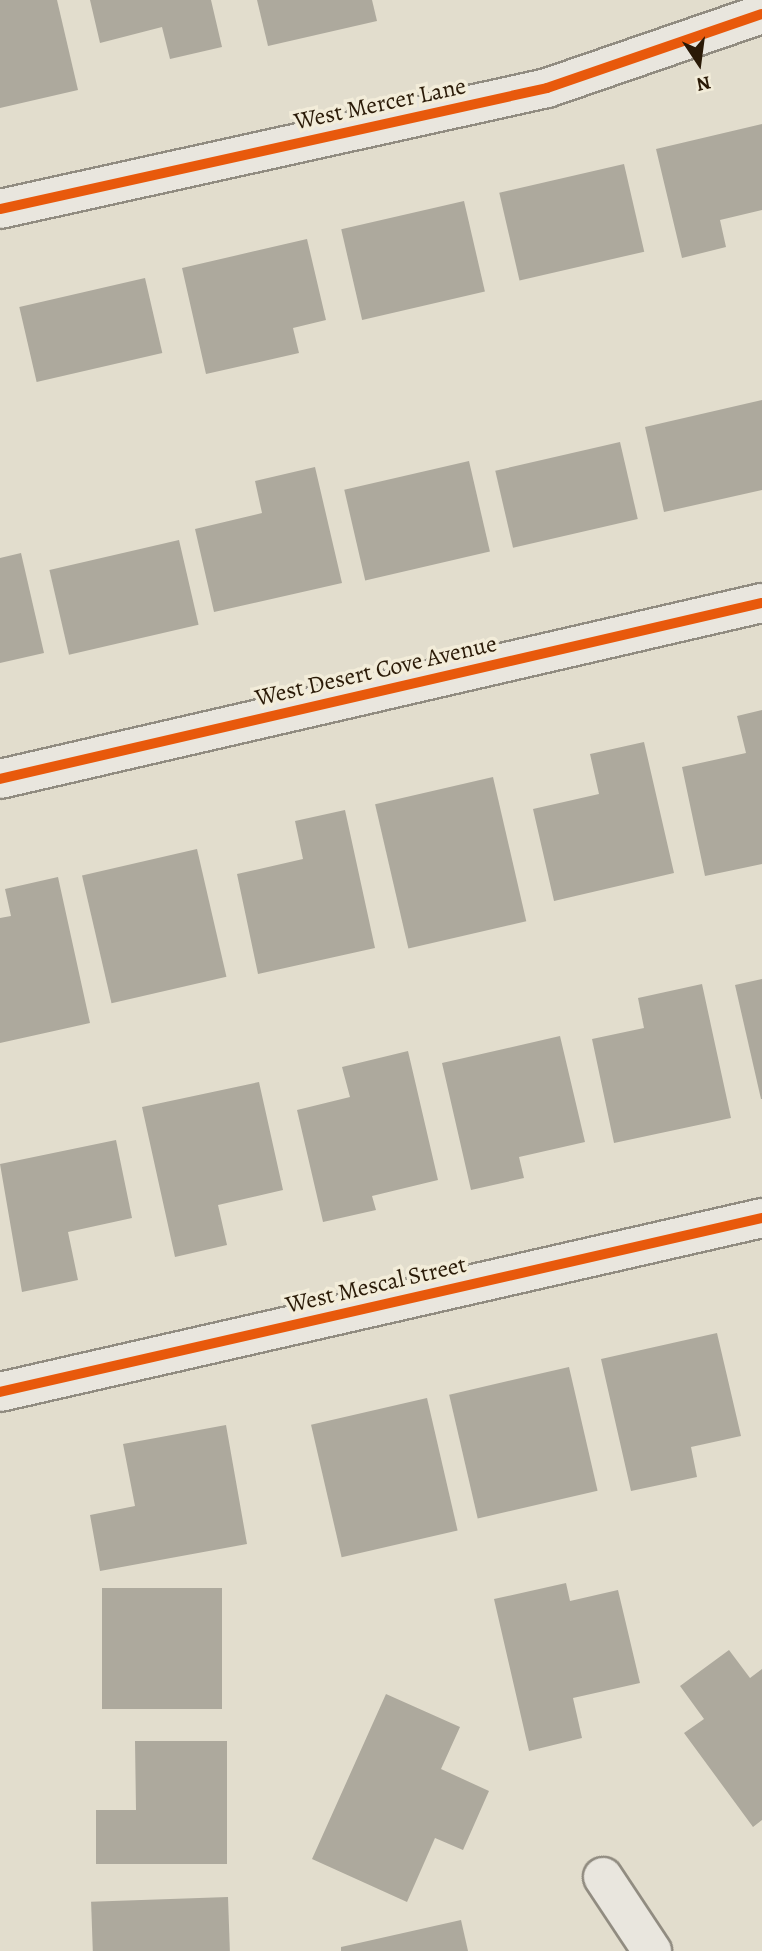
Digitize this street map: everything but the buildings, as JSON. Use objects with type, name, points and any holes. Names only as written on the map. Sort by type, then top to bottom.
[{"type":"street","name":"West Mercer Lane","points":[[0,209],[547,88],[762,14]]},
{"type":"street","name":"West Desert Cove Avenue","points":[[0,779],[762,603]]},
{"type":"street","name":"West Mescal Street","points":[[0,1392],[762,1218]]},
{"type":"street","points":[[603,1877],[652,1951]]},
{"type":"cycle path","points":[[0,209],[547,88],[762,14]]},
{"type":"cycle path","points":[[0,779],[762,603]]},
{"type":"cycle path","points":[[0,1392],[762,1218]]}]
